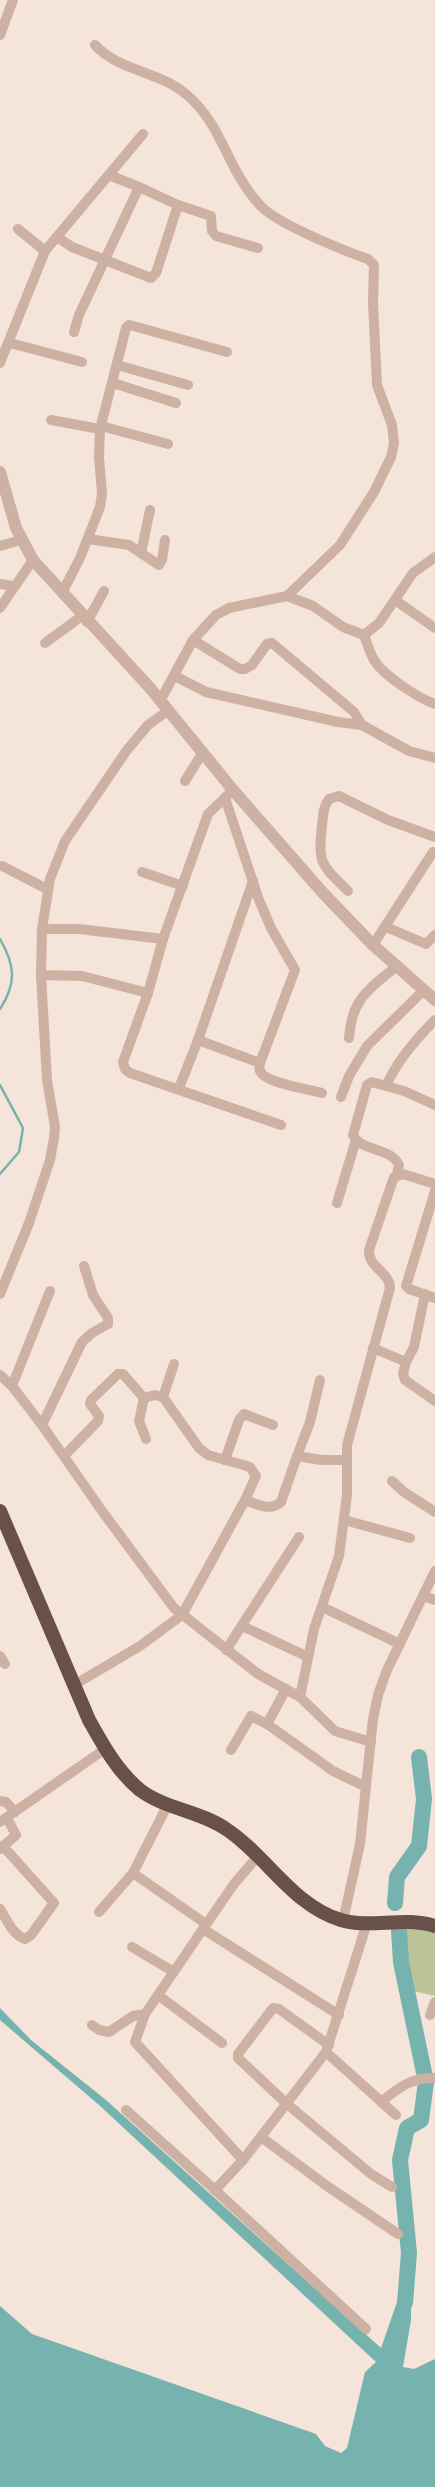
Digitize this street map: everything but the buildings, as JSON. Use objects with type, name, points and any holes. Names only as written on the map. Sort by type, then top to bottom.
[{"type":"highway","points":[[1,1516],[74,1685],[105,1749],[126,1776],[141,1790],[168,1804],[220,1825],[307,1902],[326,1915],[343,1921],[366,1923],[411,1921],[435,1926]]},
{"type":"street","points":[[0,35],[13,0]]},
{"type":"street","points":[[94,46],[105,56],[170,83],[187,94],[204,111],[248,190],[266,212],[313,236],[368,259],[374,265],[373,304],[377,385],[392,425],[394,443],[391,457],[374,492],[346,537],[287,596]]},
{"type":"street","points":[[0,363],[45,251],[143,134]]},
{"type":"street","points":[[108,175],[178,205],[211,216],[212,231],[216,236],[258,248]]},
{"type":"street","points":[[74,332],[79,314],[139,187]]},
{"type":"street","points":[[57,237],[72,247],[104,261],[153,277],[178,205]]},
{"type":"street","points":[[18,229],[45,251]]},
{"type":"street","points":[[62,593],[88,539],[100,507],[102,494],[99,457],[100,428],[113,383],[119,347],[128,325],[227,352]]},
{"type":"street","points":[[10,342],[82,362]]},
{"type":"street","points":[[117,365],[188,384]]},
{"type":"street","points":[[113,383],[176,403]]},
{"type":"street","points":[[50,420],[100,428],[168,444]]},
{"type":"street","points":[[0,472],[4,497],[21,540],[33,560],[150,688],[203,752],[229,794],[374,945],[435,1000]]},
{"type":"street","points":[[141,553],[150,510]]},
{"type":"street","points":[[88,539],[120,542],[159,565],[162,560],[165,540]]},
{"type":"street","points":[[0,546],[21,540]]},
{"type":"street","points":[[364,635],[379,623],[413,573],[435,558]]},
{"type":"street","points":[[0,608],[13,586],[33,560]]},
{"type":"street","points":[[0,584],[13,586]]},
{"type":"street","points":[[45,643],[85,619],[104,591]]},
{"type":"street","points":[[0,1294],[29,1223],[50,1160],[54,1138],[55,1128],[46,1070],[41,974],[42,929],[47,889],[65,841],[137,736],[164,706],[193,640],[216,615],[229,608],[287,596],[313,606],[343,627],[364,635],[375,661],[381,668],[435,704]]},
{"type":"street","points":[[396,600],[435,628]]},
{"type":"street","points":[[193,640],[240,669],[249,667],[267,644],[272,643],[354,712],[362,726]]},
{"type":"street","points":[[176,676],[206,692],[362,726],[409,751],[435,758]]},
{"type":"street","points":[[185,781],[203,752]]},
{"type":"street","points":[[229,794],[253,881],[271,928],[295,970],[259,1070],[263,1075],[322,1093]]},
{"type":"street","points":[[229,794],[208,814],[163,939],[148,993],[123,1062],[125,1069],[130,1073],[179,1088],[281,1125]]},
{"type":"street","points":[[348,891],[330,873],[319,853],[323,815],[328,799],[340,796],[388,820],[435,837]]},
{"type":"street","points":[[374,945],[434,852]]},
{"type":"street","points":[[2,866],[47,889]]},
{"type":"street","points":[[142,872],[183,886]]},
{"type":"street","points":[[179,1088],[198,1040],[253,881]]},
{"type":"street","points":[[386,927],[426,944],[435,935]]},
{"type":"street","points":[[42,929],[79,929],[163,939]]},
{"type":"street","points":[[349,1038],[351,1018],[360,999],[397,966]]},
{"type":"street","points":[[41,974],[82,976],[148,993]]},
{"type":"street","points":[[341,1097],[349,1076],[367,1046],[424,990]]},
{"type":"street","points":[[386,1086],[392,1071],[435,1020]]},
{"type":"street","points":[[198,1040],[260,1063]]},
{"type":"street","points":[[300,1698],[308,1657],[339,1556],[347,1495],[346,1460],[349,1435],[390,1282],[372,1262],[369,1250],[399,1165],[393,1157],[356,1140],[352,1133],[367,1085],[372,1082],[435,1105]]},
{"type":"street","points":[[337,1203],[356,1140]]},
{"type":"street","points":[[397,1174],[413,1176],[435,1184]]},
{"type":"street","points":[[435,1191],[406,1282],[408,1289],[430,1296],[403,1374],[405,1380],[435,1400]]},
{"type":"street","points":[[42,1425],[82,1342],[92,1333],[108,1324],[108,1318],[93,1296],[84,1266]]},
{"type":"street","points":[[12,1386],[50,1291]]},
{"type":"street","points":[[373,1348],[406,1362]]},
{"type":"street","points":[[163,1397],[174,1364]]},
{"type":"street","points":[[64,1456],[98,1421],[99,1416],[90,1404],[91,1400],[118,1374],[123,1374],[144,1398]]},
{"type":"street","points":[[0,1375],[12,1386],[42,1425],[102,1511],[174,1608],[258,1674],[300,1698],[335,1731],[371,1742]]},
{"type":"street","points":[[245,1500],[270,1508],[281,1502],[310,1422],[320,1380]]},
{"type":"street","points":[[74,1685],[140,1646],[182,1615],[245,1500],[256,1476],[254,1470],[208,1455],[199,1448],[163,1397],[155,1395],[144,1398]]},
{"type":"street","points":[[144,1398],[139,1421],[146,1439]]},
{"type":"street","points":[[225,1460],[244,1414],[273,1425]]},
{"type":"street","points":[[297,1456],[321,1460],[346,1460]]},
{"type":"street","points":[[392,1482],[435,1512]]},
{"type":"street","points":[[344,1520],[410,1538]]},
{"type":"street","points":[[226,1650],[299,1537]]},
{"type":"street","points":[[343,1921],[360,1844],[378,1695],[387,1670],[435,1571]]},
{"type":"street","points":[[423,1596],[435,1600]]},
{"type":"street","points":[[322,1607],[400,1644]]},
{"type":"street","points":[[242,1626],[308,1657]]},
{"type":"street","points":[[267,1724],[286,1689]]},
{"type":"street","points":[[231,1750],[249,1717],[252,1716],[267,1724],[333,1771],[366,1787]]},
{"type":"street","points":[[7,1817],[105,1749]]},
{"type":"street","points":[[0,1801],[6,1802],[7,1817],[16,1835],[2,1848],[54,1904],[31,1935],[25,1939],[19,1937],[11,1928],[0,1909]]},
{"type":"street","points":[[99,1912],[133,1873],[168,1804]]},
{"type":"street","points":[[243,2160],[134,2039],[145,2014],[234,1884],[257,1857]]},
{"type":"street","points":[[133,1873],[204,1927],[339,2016]]},
{"type":"street","points":[[215,2190],[243,2160],[328,2049],[366,1923]]},
{"type":"street","points":[[132,1947],[174,1972]]},
{"type":"street","points":[[158,1995],[222,2043]]},
{"type":"street","points":[[430,2015],[435,2002]]},
{"type":"street","points":[[392,2187],[372,2174],[287,2104],[240,2062],[238,2054],[273,2008],[279,2009],[328,2049],[396,2115]]},
{"type":"street","points":[[92,2025],[104,2032],[109,2032],[133,2016],[145,2014]]},
{"type":"street","points":[[381,2102],[403,2085],[418,2079],[434,2078]]},
{"type":"street","points":[[126,2110],[366,2329]]},
{"type":"street","points":[[261,2137],[327,2186],[398,2234]]},
{"type":"green space","points":[[412,1923],[435,1928],[435,1996],[409,1990],[403,1960],[402,1933]]},
{"type":"water","points":[[0,2008],[31,2040],[106,2100],[381,2348],[404,2282],[411,2282],[411,2320],[403,2367],[414,2369],[435,2359],[435,2487],[0,2487],[0,2306],[32,2334],[316,2434],[325,2446],[341,2453],[347,2448],[365,2372],[376,2362],[99,2105],[0,2020]]},
{"type":"waterway","points":[[0,939],[9,957],[12,974],[9,991],[0,1009]]},
{"type":"waterway","points":[[0,1085],[23,1128],[19,1152],[0,1174]]},
{"type":"waterway","points":[[395,1903],[397,1877],[419,1846],[424,1799],[419,1757]]},
{"type":"waterway","points":[[399,1931],[401,1962],[426,2082],[421,2120],[407,2128],[400,2160],[409,2253],[405,2303]]}]
